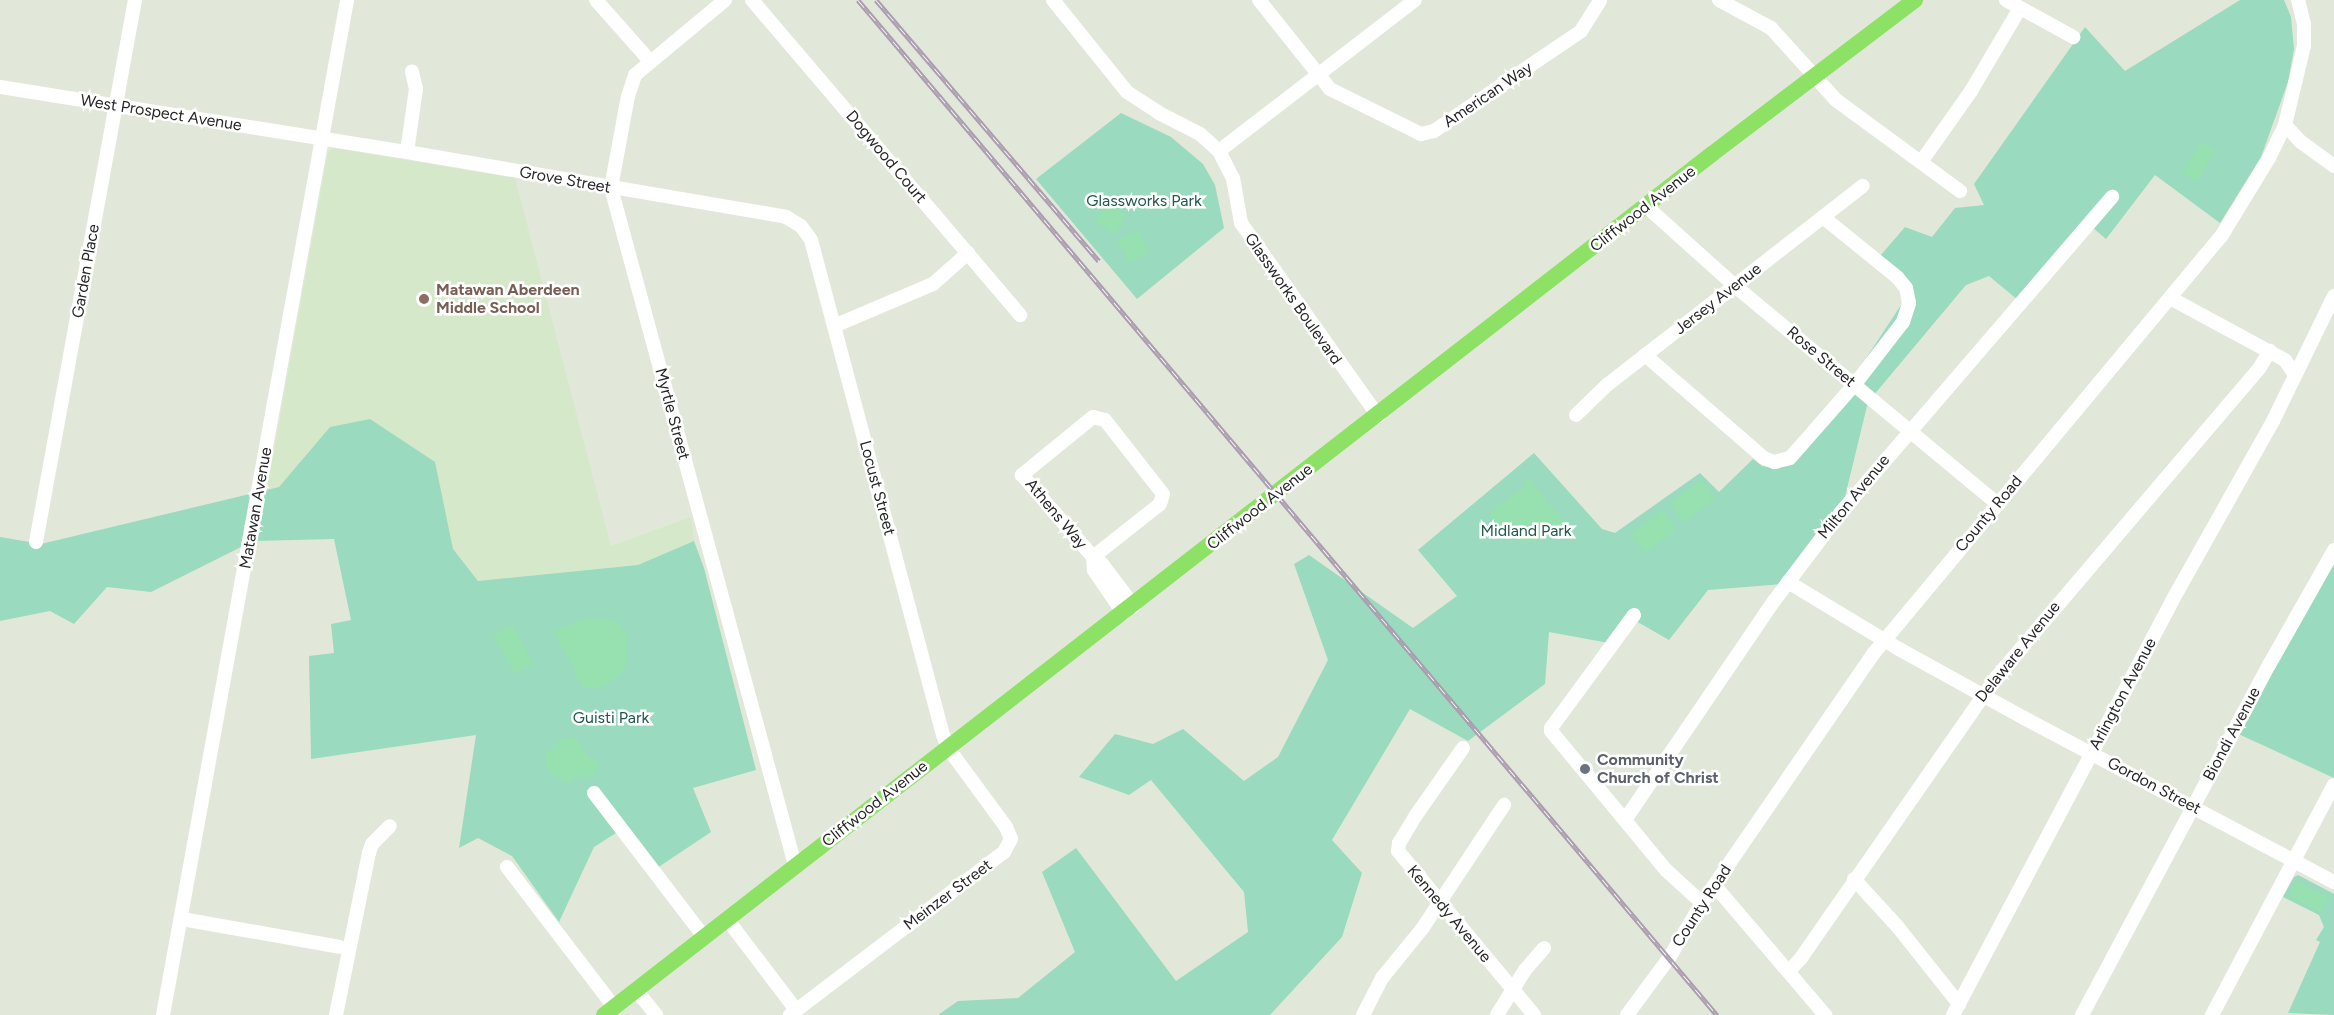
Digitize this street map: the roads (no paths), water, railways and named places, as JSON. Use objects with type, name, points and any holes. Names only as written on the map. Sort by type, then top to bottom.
[{"type":"main road","name":"Cliffwood Avenue","points":[[609,1011],[1915,0]]},
{"type":"street","name":"Garden Place","points":[[36,542],[135,0]]},
{"type":"street","name":"Matawan Avenue","points":[[164,1015],[347,0]]},
{"type":"street","points":[[596,0],[650,61]]},
{"type":"street","name":"Myrtle Street","points":[[725,0],[635,75],[611,188],[795,865]]},
{"type":"street","name":"Dogwood Court","points":[[752,0],[1020,315]]},
{"type":"street","name":"Glassworks Boulevard","points":[[1053,0],[1127,92],[1159,113],[1200,134],[1219,151],[1233,178],[1240,222],[1378,416]]},
{"type":"street","name":"American Way","points":[[1259,0],[1330,89],[1352,103],[1420,134],[1434,131],[1581,31],[1600,0]]},
{"type":"street","points":[[1219,151],[1415,0]]},
{"type":"street","points":[[1719,0],[1771,28],[1814,78],[1842,105],[1959,191]]},
{"type":"street","points":[[2006,0],[2073,37]]},
{"type":"street","name":"County Road","points":[[1627,1015],[1669,958],[1702,903],[1884,640],[2172,299],[2222,235],[2269,158],[2285,125],[2304,46],[2304,24],[2298,0]]},
{"type":"street","points":[[1921,162],[1971,91],[2020,8]]},
{"type":"street","points":[[406,152],[416,89],[412,71]]},
{"type":"street","name":"West Prospect Avenue","points":[[0,87],[323,138]]},
{"type":"street","points":[[2285,125],[2301,142],[2334,166]]},
{"type":"street","name":"Grove Street","points":[[323,138],[786,217],[803,229]]},
{"type":"street","name":"Jersey Avenue","points":[[1576,415],[1607,385],[1863,186]]},
{"type":"street","name":"Milton Avenue","points":[[1625,820],[1788,582],[1840,512],[2112,197]]},
{"type":"street","name":"Rose Street","points":[[1647,207],[1735,286],[1998,504]]},
{"type":"street","points":[[1645,355],[1764,458],[1783,462],[1800,447],[1855,384],[1907,314],[1909,297],[1897,277],[1823,217]]},
{"type":"street","name":"Locust Street","points":[[803,229],[811,240],[948,748]]},
{"type":"street","points":[[834,326],[933,284],[968,253]]},
{"type":"street","points":[[2295,375],[2334,296]]},
{"type":"street","points":[[2172,299],[2285,360],[2295,375]]},
{"type":"street","name":"Delaware Avenue","points":[[1789,971],[1801,958],[1982,695],[2260,367],[2270,351]]},
{"type":"street","name":"Arlington Avenue","points":[[1956,1009],[2172,601],[2273,421],[2295,375]]},
{"type":"street","name":"Athens Way","points":[[1093,557],[1160,504],[1163,494],[1104,420],[1093,417],[1022,475],[1093,557],[1102,564],[1129,609]]},
{"type":"street","name":"Biondi Avenue","points":[[2082,1015],[2192,807],[2334,550]]},
{"type":"street","name":"Gordon Street","points":[[1788,582],[1982,695],[2334,882]]},
{"type":"street","points":[[1634,615],[1551,728],[1583,772],[1666,870],[1702,903]]},
{"type":"street","name":"Meinzer Street","points":[[793,1013],[1008,848],[1011,839],[1006,827],[948,748]]},
{"type":"street","name":"Kennedy Avenue","points":[[1463,748],[1416,815],[1398,847],[1403,859],[1534,1015]]},
{"type":"street","points":[[2212,1015],[2334,785]]},
{"type":"street","points":[[594,793],[704,937]]},
{"type":"street","points":[[1363,1015],[1382,978],[1422,929],[1504,805]]},
{"type":"street","points":[[336,1015],[369,853],[372,844],[390,826]]},
{"type":"street","points":[[507,867],[609,1011]]},
{"type":"street","points":[[1854,879],[1898,926],[1956,1009]]},
{"type":"street","points":[[1715,886],[1825,1015]]},
{"type":"street","points":[[727,919],[793,1013]]},
{"type":"street","points":[[182,920],[340,947]]},
{"type":"street","points":[[1497,1015],[1544,948]]},
{"type":"street","points":[[636,990],[656,1015]]},
{"type":"railway","points":[[858,0],[1717,1015]]},
{"type":"railway","points":[[876,0],[1099,261]]},
{"type":"place","name":"Matawan Aberdeen Middle School","points":[[424,299]]},
{"type":"place","name":"Community Church of Christ","points":[[1585,769]]},
{"type":"park label","name":"Glassworks Park","points":[[1144,201]]},
{"type":"park label","name":"Midland Park","points":[[1526,531]]},
{"type":"park label","name":"Guisti Park","points":[[611,718]]}]
